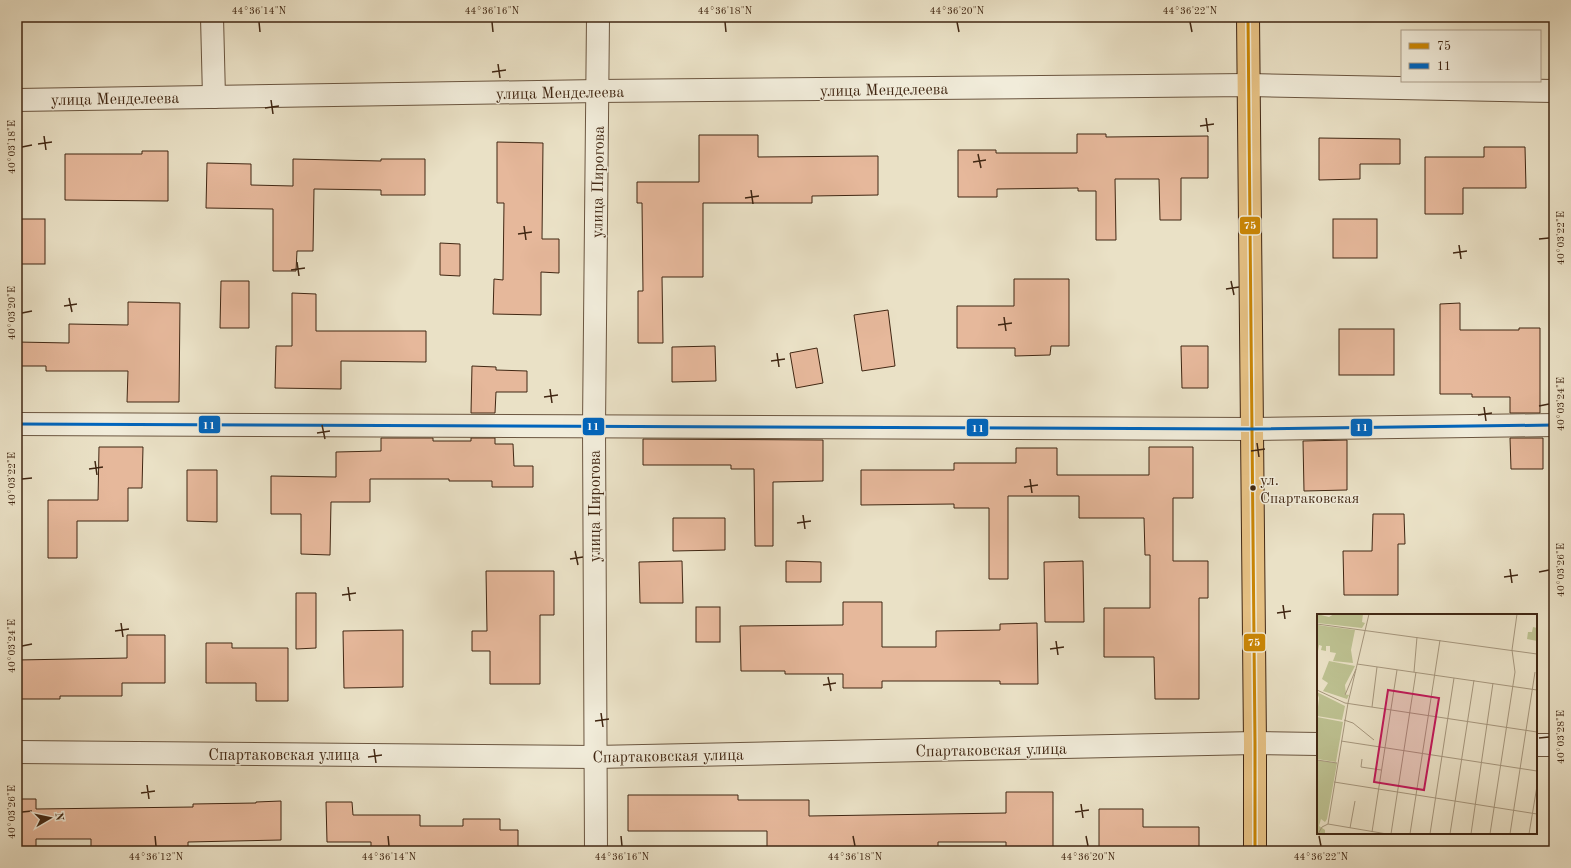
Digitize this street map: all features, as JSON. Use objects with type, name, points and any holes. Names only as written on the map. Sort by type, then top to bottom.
[{"type":"main road","points":[[1248,17],[1256,743],[1255,851]]},
{"type":"street","points":[[212,17],[214,97]]},
{"type":"street","name":"улица Пирогова","points":[[596,851],[594,426],[598,17]]},
{"type":"street","name":"улица Менделеева","points":[[17,100],[598,91],[1249,85],[1554,91]]},
{"type":"street","points":[[17,424],[1252,429],[1554,425]]},
{"type":"street","name":"Спартаковская улица","points":[[17,752],[595,757],[1256,743],[1317,744]]},
{"type":"street","points":[[1537,745],[1554,745]]},
{"type":"building","points":[[1077,134],[1106,134],[1106,137],[1208,136],[1208,178],[1181,178],[1181,220],[1160,220],[1159,179],[1115,179],[1116,240],[1096,240],[1096,191],[1078,191],[1078,188],[997,189],[997,197],[958,197],[958,150],[996,150],[996,153],[1077,153]]},
{"type":"building","points":[[699,135],[758,135],[758,157],[878,156],[878,195],[812,196],[812,203],[703,203],[703,277],[662,277],[663,343],[638,343],[638,291],[643,291],[642,203],[637,203],[637,182],[699,182]]},
{"type":"building","points":[[1319,138],[1400,139],[1400,164],[1360,164],[1360,179],[1319,180]]},
{"type":"building","points":[[497,142],[543,143],[542,239],[559,239],[559,273],[541,272],[541,315],[493,314],[494,279],[503,280],[504,203],[497,203]]},
{"type":"building","points":[[1484,147],[1525,147],[1526,188],[1463,188],[1463,214],[1425,214],[1425,157],[1484,157]]},
{"type":"building","points":[[142,151],[168,151],[168,201],[65,200],[65,154],[142,154]]},
{"type":"building","points":[[293,159],[381,161],[381,159],[425,159],[425,195],[381,195],[381,190],[314,189],[313,251],[297,251],[296,271],[273,271],[273,209],[206,208],[207,163],[251,164],[251,185],[293,186]]},
{"type":"building","points":[[17,219],[45,219],[45,264],[17,264]]},
{"type":"building","points":[[1333,219],[1377,219],[1377,258],[1333,258]]},
{"type":"building","points":[[440,243],[460,244],[460,276],[440,275]]},
{"type":"building","points":[[1014,279],[1069,279],[1069,346],[1051,346],[1050,355],[1015,356],[1015,348],[957,348],[957,306],[1014,306]]},
{"type":"building","points":[[221,281],[249,281],[249,328],[220,328]]},
{"type":"building","points":[[292,293],[316,294],[316,331],[426,331],[426,362],[341,361],[341,389],[275,388],[276,346],[292,346]]},
{"type":"building","points":[[128,302],[180,303],[179,402],[127,402],[128,371],[46,371],[46,366],[17,366],[17,342],[69,343],[69,324],[128,325]]},
{"type":"building","points":[[1460,303],[1460,330],[1519,330],[1519,328],[1540,328],[1540,413],[1510,413],[1510,397],[1472,397],[1472,394],[1440,394],[1440,304]]},
{"type":"building","points":[[888,310],[895,366],[862,371],[854,315]]},
{"type":"building","points":[[1339,329],[1394,329],[1394,375],[1339,375]]},
{"type":"building","points":[[715,346],[716,381],[672,382],[672,347]]},
{"type":"building","points":[[1181,346],[1208,346],[1208,388],[1182,388]]},
{"type":"building","points":[[817,348],[823,383],[796,388],[790,353]]},
{"type":"building","points":[[472,366],[496,367],[496,370],[527,371],[527,392],[496,392],[495,413],[471,413]]},
{"type":"building","points":[[381,438],[433,438],[433,441],[471,441],[471,438],[495,438],[495,444],[513,444],[514,466],[533,466],[533,487],[492,487],[492,481],[449,481],[449,479],[370,479],[370,502],[331,502],[330,555],[301,554],[301,514],[271,514],[271,476],[336,477],[336,452],[381,451]]},
{"type":"building","points":[[1510,438],[1543,438],[1543,469],[1511,469]]},
{"type":"building","points":[[643,439],[823,440],[823,481],[773,482],[773,546],[755,546],[754,469],[731,469],[731,465],[643,465]]},
{"type":"building","points":[[1347,440],[1347,490],[1304,491],[1303,441]]},
{"type":"building","points":[[99,447],[143,447],[142,488],[128,488],[128,521],[77,521],[77,558],[48,558],[48,500],[98,500]]},
{"type":"building","points":[[1149,447],[1193,447],[1193,498],[1173,498],[1173,561],[1208,561],[1208,598],[1199,598],[1199,699],[1155,699],[1154,657],[1104,657],[1104,608],[1150,608],[1150,555],[1145,555],[1144,518],[1079,518],[1079,496],[1008,496],[1008,579],[989,579],[989,508],[954,508],[954,504],[861,505],[861,470],[954,470],[954,463],[1016,463],[1016,448],[1057,448],[1057,475],[1149,475]]},
{"type":"building","points":[[187,470],[217,470],[217,522],[187,521]]},
{"type":"building","points":[[1373,514],[1404,514],[1405,544],[1398,544],[1398,595],[1344,595],[1343,551],[1372,551]]},
{"type":"building","points":[[673,518],[725,518],[725,550],[673,551]]},
{"type":"building","points":[[682,561],[683,603],[640,603],[639,562]]},
{"type":"building","points":[[786,561],[821,562],[821,582],[786,582]]},
{"type":"building","points":[[1083,561],[1084,622],[1045,622],[1044,562]]},
{"type":"building","points":[[486,571],[554,571],[554,615],[540,615],[540,684],[490,684],[490,651],[472,651],[472,631],[487,631]]},
{"type":"building","points":[[296,593],[316,593],[316,648],[296,649]]},
{"type":"building","points":[[843,602],[882,602],[882,647],[936,647],[936,631],[1000,630],[1000,624],[1037,623],[1038,684],[1000,684],[1000,681],[882,681],[882,688],[843,688],[843,674],[785,674],[785,671],[741,671],[740,626],[843,625]]},
{"type":"building","points":[[696,607],[720,607],[720,642],[696,642]]},
{"type":"building","points":[[403,630],[403,687],[344,688],[343,631]]},
{"type":"building","points":[[127,635],[165,635],[165,683],[122,683],[122,696],[60,696],[60,699],[17,699],[17,660],[127,658]]},
{"type":"building","points":[[206,643],[232,643],[232,648],[288,648],[288,701],[256,701],[256,683],[206,683]]},
{"type":"building","points":[[1006,792],[1053,792],[1053,849],[1006,849],[1006,842],[938,842],[938,851],[767,851],[767,831],[628,831],[628,795],[738,795],[738,800],[809,800],[809,816],[1006,813]]},
{"type":"building","points":[[17,799],[36,799],[36,809],[193,807],[193,804],[281,801],[281,840],[188,842],[188,851],[91,851],[91,839],[36,839],[36,851],[17,851]]},
{"type":"building","points":[[326,802],[352,802],[353,815],[420,815],[420,826],[463,826],[463,819],[500,819],[500,830],[518,830],[518,851],[371,851],[371,842],[327,842]]},
{"type":"building","points":[[1099,809],[1143,809],[1143,827],[1199,827],[1199,851],[1099,851]]},
{"type":"transit line","name":"75","points":[[1248,17],[1255,851]]},
{"type":"transit line","name":"11","points":[[17,424],[1252,429],[1554,425]]},
{"type":"place","name":"ул. Спартаковская","points":[[1253,488]]}]
